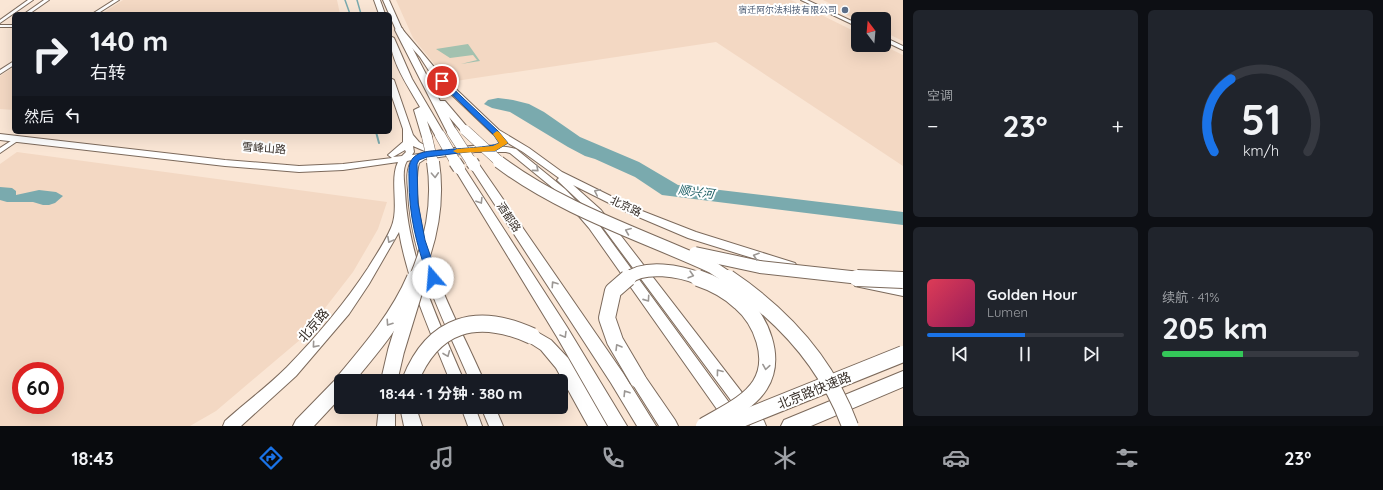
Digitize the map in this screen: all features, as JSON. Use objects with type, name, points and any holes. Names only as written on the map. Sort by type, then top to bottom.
[{"type":"highway","name":"酒都路","points":[[399,30],[424,81],[452,132],[617,378],[646,426]]},
{"type":"highway","points":[[391,374],[396,351],[422,264],[432,224],[436,174],[430,144],[408,79],[392,43]]},
{"type":"highway","points":[[424,81],[474,140],[503,165],[547,194],[591,216],[646,238],[713,268],[747,290],[796,334],[822,369],[837,394],[850,426]]},
{"type":"highway","name":"酒都路","points":[[430,144],[459,168],[562,332],[618,426]]},
{"type":"highway","points":[[646,238],[725,262],[765,269],[882,280],[903,280]]},
{"type":"highway","points":[[350,374],[368,353],[398,308],[422,264]]},
{"type":"highway","points":[[669,426],[638,380],[614,339],[607,319],[610,298],[616,287],[625,279],[636,274],[662,269],[680,271],[701,278],[722,288],[738,299],[761,327],[766,343],[767,367],[760,386],[748,398],[704,426]]},
{"type":"highway","points":[[412,374],[424,351],[438,338],[455,329],[474,323],[491,322],[509,326],[532,336],[546,346],[562,363],[598,426]]},
{"type":"highway","name":"北京路快速路","points":[[724,426],[903,354]]},
{"type":"highway","name":"北京路快速路","points":[[790,426],[903,379]]},
{"type":"highway","points":[[302,426],[334,393]]},
{"type":"highway","points":[[386,426],[387,414]]},
{"type":"highway","points":[[410,414],[413,426]]},
{"type":"main road","points":[[377,0],[381,12]]},
{"type":"main road","name":"酒都路","points":[[386,0],[391,12]]},
{"type":"main road","name":"酒都路","points":[[392,14],[399,30]]},
{"type":"main road","name":"北京路","points":[[399,30],[422,56],[436,75],[496,132],[526,150],[559,174],[633,211],[692,235],[775,262],[871,286],[903,291]]},
{"type":"main road","points":[[392,85],[398,100],[406,130],[407,143],[392,157]]},
{"type":"main road","points":[[406,130],[412,141],[475,149],[499,146],[526,150]]},
{"type":"main road","points":[[406,130],[407,155],[400,169],[400,202],[402,219],[411,264],[454,374]]},
{"type":"main road","points":[[496,132],[499,146]]},
{"type":"main road","name":"雪峰山路","points":[[0,133],[273,162],[321,162],[392,157]]},
{"type":"main road","name":"雪峰山路","points":[[0,137],[224,163],[290,169],[321,169],[392,157]]},
{"type":"main road","points":[[392,157],[407,155],[430,144]]},
{"type":"main road","points":[[430,144],[413,164],[413,203],[420,240],[433,278],[474,374]]},
{"type":"main road","points":[[499,146],[518,154],[562,191],[593,225],[737,426]]},
{"type":"main road","points":[[543,162],[597,212],[759,426]]},
{"type":"main road","name":"北京路","points":[[230,426],[291,372],[346,310],[390,241],[397,226],[400,202]]},
{"type":"main road","points":[[471,414],[475,426]]},
{"type":"main road","points":[[491,414],[496,426]]},
{"type":"street","points":[[14,12],[31,0]]},
{"type":"street","points":[[29,12],[47,0]]},
{"type":"street","points":[[97,12],[117,0]]},
{"type":"street","points":[[803,0],[851,22]]},
{"type":"street","points":[[808,0],[851,22]]},
{"type":"street","points":[[0,22],[12,13]]},
{"type":"street","points":[[8,26],[12,23]]},
{"type":"street","points":[[0,26],[12,26]]},
{"type":"street","points":[[891,41],[903,47]]},
{"type":"street","points":[[0,72],[12,64]]},
{"type":"street","points":[[0,151],[17,139]]},
{"type":"shaded area","points":[[123,0],[337,0],[340,12],[104,12]]},
{"type":"shaded area","points":[[396,0],[791,0],[851,30],[851,52],[891,52],[891,49],[903,55],[903,166],[716,42],[449,82],[413,38]]},
{"type":"shaded area","points":[[823,0],[903,0],[903,41],[891,35],[891,12],[851,12],[851,17],[829,7],[835,6]]},
{"type":"shaded area","points":[[12,68],[12,110],[0,109],[0,76]]},
{"type":"shaded area","points":[[17,152],[387,202],[378,229],[353,272],[301,339],[216,411],[190,426],[0,426],[0,164]]},
{"type":"green space","points":[[468,44],[480,61],[461,64],[477,60],[473,55],[450,58],[436,49]]},
{"type":"water","name":"顺兴河","points":[[498,98],[529,104],[544,112],[580,137],[639,162],[678,185],[903,212],[903,225],[662,195],[635,177],[585,156],[568,147],[510,112],[492,108],[484,104],[488,100]]},
{"type":"water","points":[[0,187],[12,188],[16,191],[16,195],[39,190],[56,192],[63,196],[55,203],[49,205],[33,202],[7,202],[0,200]]},
{"type":"waterway","points":[[345,0],[349,12]]},
{"type":"waterway","points":[[357,0],[360,12]]},
{"type":"waterway","points":[[377,134],[379,143]]},
{"type":"slow traffic","points":[[457,151],[495,148],[504,143],[497,134]]},
{"type":"place","name":"宿迁阿尔法科技有限公司","points":[[845,10]]},
{"type":"route","points":[[433,278],[420,240],[413,203],[413,164],[416,159],[425,155],[495,148],[504,143],[496,132],[442,81]]}]
